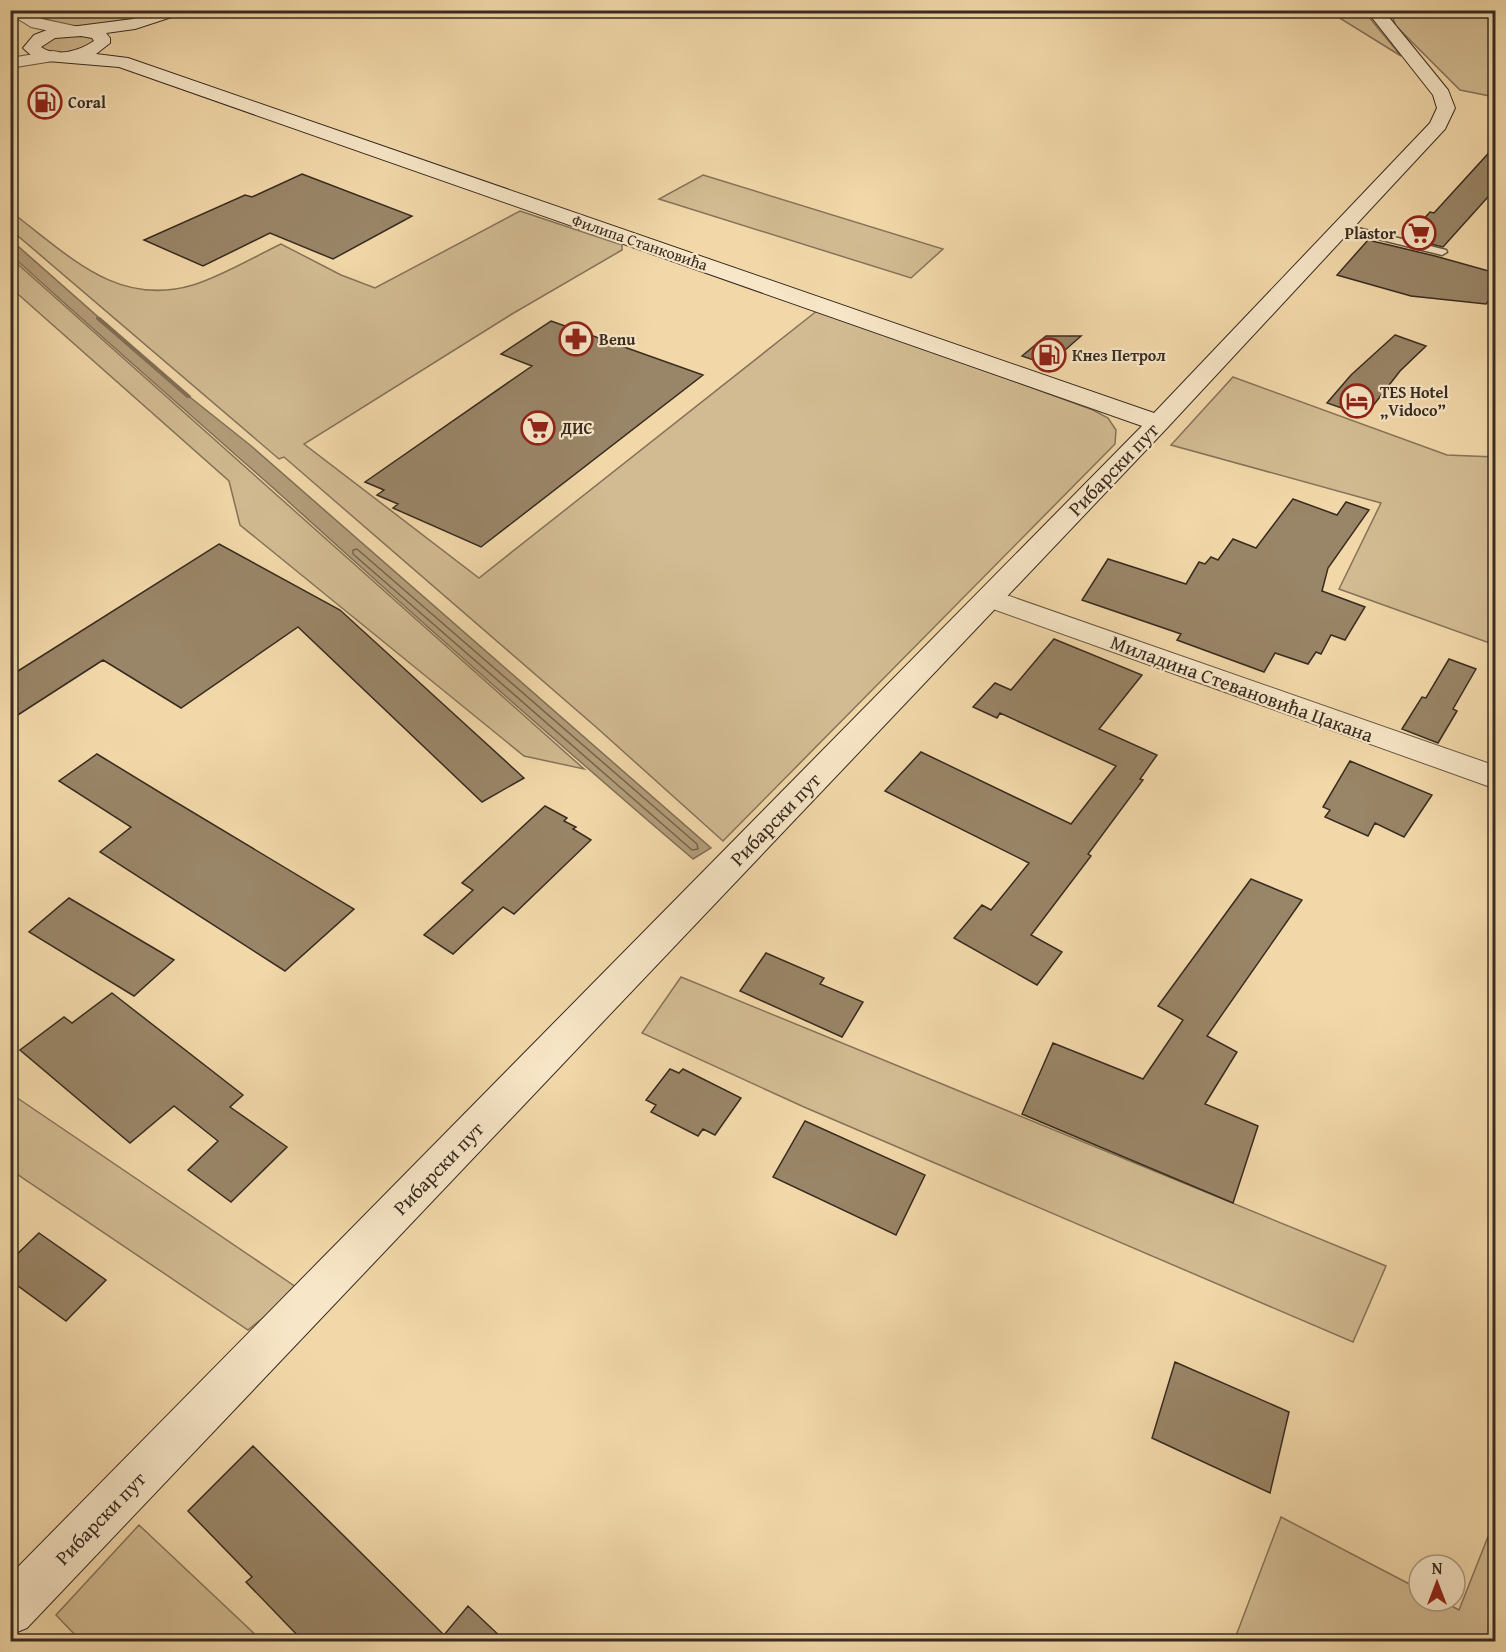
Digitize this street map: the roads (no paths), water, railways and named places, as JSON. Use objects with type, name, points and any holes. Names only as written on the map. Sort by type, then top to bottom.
[{"type":"main road","points":[[16,10],[37,23],[97,34],[102,41]]},
{"type":"main road","points":[[10,62],[89,51],[102,41],[135,24],[178,10]]},
{"type":"main road","name":"Рибарски пут","points":[[10,1611],[1158,423],[1438,125],[1446,108],[1442,94],[1374,10]]},
{"type":"main road","points":[[37,23],[34,45],[37,53],[60,56]]},
{"type":"main road","points":[[10,62],[51,34],[135,24]]},
{"type":"main road","name":"Филипа Станковића","points":[[102,41],[122,62]]},
{"type":"main road","name":"Филипа Станковића","points":[[60,56],[122,62],[1158,423]]},
{"type":"main road","name":"Миладина Стевановића Цакана","points":[[989,597],[1496,778]]},
{"type":"lane","points":[[1342,227],[1442,252]]},
{"type":"water","points":[[11,240],[181,390],[250,445],[711,848],[693,859],[589,769],[11,255]]},
{"type":"waterway","points":[[98,318],[189,397]]},
{"type":"place","name":"Coral","points":[[45,102]]},
{"type":"place","name":"Plastor","points":[[1419,233]]},
{"type":"place","name":"Benu","points":[[576,339]]},
{"type":"place","name":"Кнез Петрол","points":[[1049,355]]},
{"type":"place","name":"TES Hotel „Vidoco”","points":[[1357,401]]},
{"type":"place","name":"ДИС","points":[[538,428]]}]
